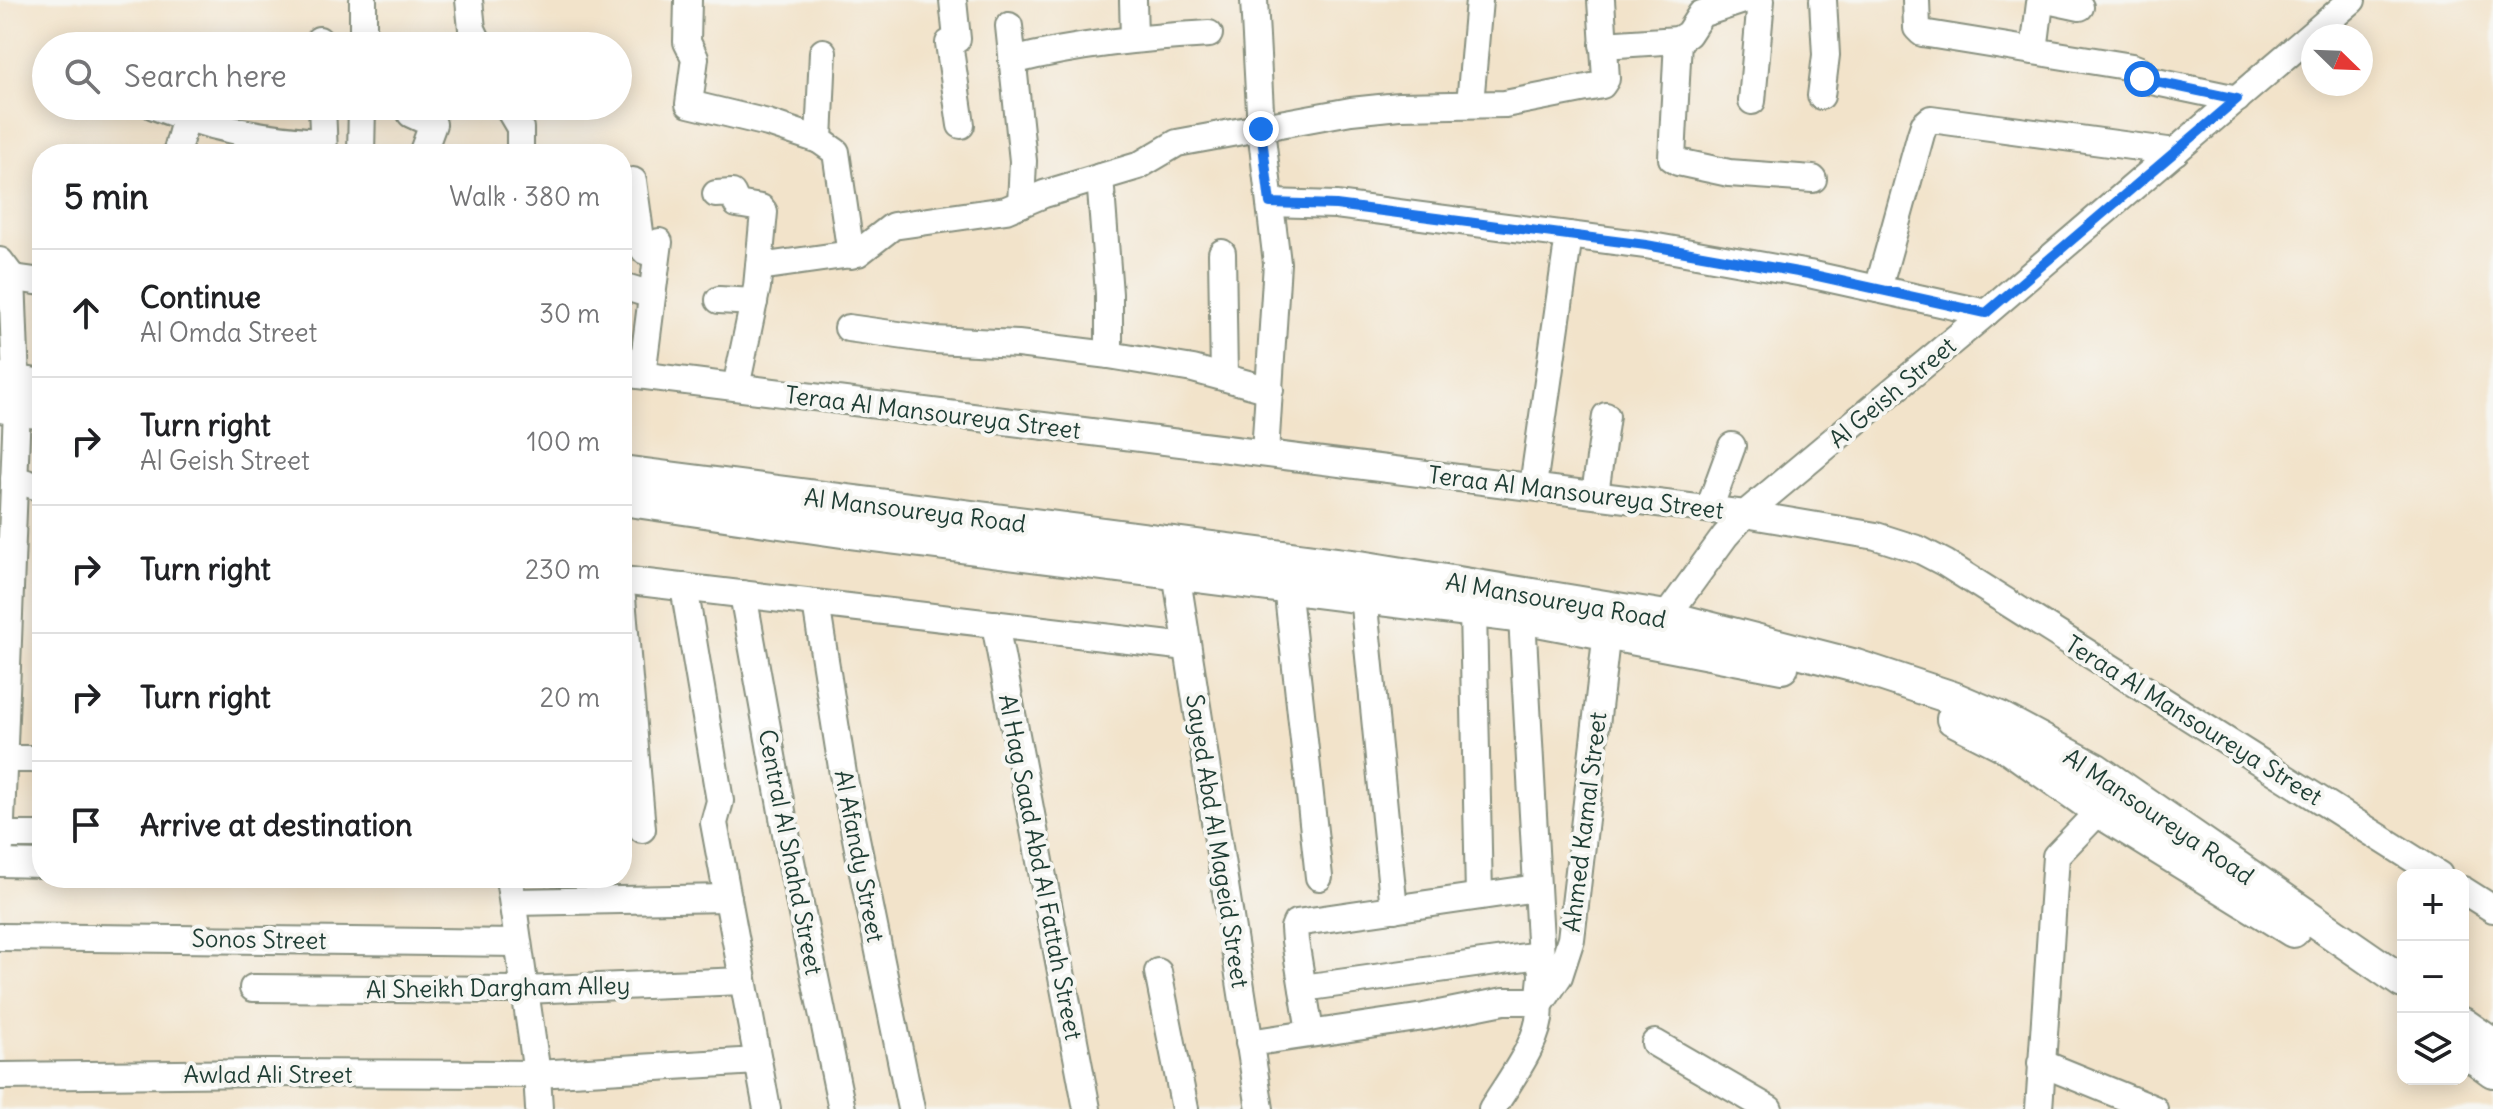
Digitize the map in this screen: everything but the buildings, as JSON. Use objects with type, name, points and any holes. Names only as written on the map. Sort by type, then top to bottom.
[{"type":"main road","name":"Al Mansoureya Road","points":[[632,474],[852,517],[1176,572],[1473,610],[1607,631],[1844,681],[1916,704],[2010,748],[2099,811],[2191,852],[2397,978]]},
{"type":"main road","name":"Al Mansoureya Road","points":[[632,500],[852,517],[1360,567],[1674,605],[1953,698],[2000,718],[2095,769],[2191,852],[2318,948],[2397,1001]]},
{"type":"street","points":[[363,0],[363,32]]},
{"type":"street","points":[[469,0],[473,32]]},
{"type":"street","points":[[688,0],[687,42],[695,58],[689,104],[768,123],[819,140],[836,152],[851,255]]},
{"type":"street","points":[[953,0],[957,39],[949,43],[961,125]]},
{"type":"street","points":[[1133,0],[1134,38]]},
{"type":"street","points":[[1254,0],[1261,129],[1277,291],[1265,453]]},
{"type":"street","points":[[1470,104],[1479,0]]},
{"type":"street","points":[[759,267],[851,255],[867,249],[893,226],[1006,210],[1138,166],[1177,143],[1351,111],[1399,106],[1505,104],[1602,85],[1606,79],[1601,0]]},
{"type":"street","points":[[1690,0],[1683,37],[1672,158],[1729,173],[1813,179]]},
{"type":"street","points":[[1603,45],[1683,37],[1701,14],[1744,0]]},
{"type":"street","points":[[1752,101],[1761,0]]},
{"type":"street","points":[[1821,96],[1826,55],[1823,0]]},
{"type":"street","points":[[1916,0],[1917,28],[1922,33],[2132,67],[2140,70],[2142,79],[2237,99]]},
{"type":"street","points":[[2034,51],[2040,3],[2045,0],[2080,7]]},
{"type":"street","name":"Al Geish Street","points":[[1674,605],[1745,514],[2352,0]]},
{"type":"street","points":[[1009,26],[1023,161],[1021,204]]},
{"type":"street","points":[[1012,61],[1059,49],[1134,38],[1209,34]]},
{"type":"street","points":[[819,140],[823,52]]},
{"type":"street","points":[[1878,289],[1921,134],[1924,125],[1931,119],[2175,152]]},
{"type":"street","points":[[179,144],[185,120]]},
{"type":"street","points":[[194,120],[214,127],[302,144]]},
{"type":"street","points":[[322,120],[323,144]]},
{"type":"street","points":[[361,144],[362,120]]},
{"type":"street","points":[[424,120],[433,124],[426,144]]},
{"type":"street","points":[[515,120],[520,128],[520,144]]},
{"type":"street","points":[[1100,177],[1109,294],[1109,355]]},
{"type":"street","points":[[632,189],[633,181]]},
{"type":"street","points":[[716,194],[732,193],[737,204],[763,210],[754,302],[736,387]]},
{"type":"street","points":[[1270,203],[1336,205],[1569,235],[1809,274],[1986,313]]},
{"type":"street","points":[[632,214],[640,221],[643,250],[658,248],[652,295],[632,374]]},
{"type":"street","points":[[1533,486],[1569,235]]},
{"type":"street","points":[[1222,253],[1224,377]]},
{"type":"street","points":[[4,271],[32,279]]},
{"type":"street","points":[[0,847],[19,396],[13,304],[4,271]]},
{"type":"street","points":[[632,289],[652,295]]},
{"type":"street","points":[[719,300],[754,302]]},
{"type":"street","points":[[848,328],[934,340],[1018,344],[1109,355],[1224,377],[1270,390]]},
{"type":"street","name":"Teraa Al Mansoureya Street","points":[[632,374],[1595,494],[1876,536],[1920,550],[1945,563],[2430,869]]},
{"type":"street","points":[[1595,494],[1606,416]]},
{"type":"street","points":[[1709,509],[1732,446]]},
{"type":"street","points":[[14,479],[32,485]]},
{"type":"street","name":"Sayed Abd Al Mageid Street","points":[[1176,572],[1260,1109]]},
{"type":"street","points":[[632,581],[1187,647]]},
{"type":"street","points":[[1287,586],[1319,877]]},
{"type":"street","points":[[684,587],[720,801],[714,823],[767,1109]]},
{"type":"street","name":"Central Al Shahd Street","points":[[743,594],[790,856],[842,1109]]},
{"type":"street","points":[[1363,596],[1394,909]]},
{"type":"street","name":"Al Afandy Street","points":[[816,603],[843,774],[911,1109]]},
{"type":"street","points":[[1473,610],[1479,896]]},
{"type":"street","points":[[1492,1109],[1539,1024],[1540,955],[1522,617]]},
{"type":"street","name":"Al Hag Saad Abd Al Fattah Street","points":[[995,624],[1087,1109]]},
{"type":"street","name":"Ahmed Kamal Street","points":[[1539,1006],[1559,976],[1571,939],[1607,631]]},
{"type":"street","points":[[632,714],[642,829]]},
{"type":"street","points":[[2,749],[32,756]]},
{"type":"street","points":[[2039,1109],[2056,856],[2099,811]]},
{"type":"street","points":[[0,835],[32,835]]},
{"type":"street","points":[[0,863],[32,864]]},
{"type":"street","points":[[1310,1032],[1294,928],[1296,923],[1536,888]]},
{"type":"street","points":[[539,1109],[537,1074],[511,890],[728,898]]},
{"type":"street","points":[[2469,894],[2493,909]]},
{"type":"street","name":"Sonos Street","points":[[0,937],[518,943]]},
{"type":"street","points":[[1303,988],[1540,955]]},
{"type":"street","points":[[1158,972],[1185,1109]]},
{"type":"street","name":"Al Sheikh Dargham Alley","points":[[253,988],[524,990],[743,981]]},
{"type":"street","points":[[1249,1043],[1424,1017],[1504,1001],[1528,1001],[1539,1006]]},
{"type":"street","points":[[1655,1043],[1769,1109]]},
{"type":"street","name":"Awlad Ali Street","points":[[0,1076],[537,1074],[758,1061]]},
{"type":"street","points":[[2041,1063],[2154,1109]]},
{"type":"route","points":[[1261,129],[1270,203],[1336,205],[1646,245],[1809,274],[1986,313],[2237,99],[2142,79]]}]
